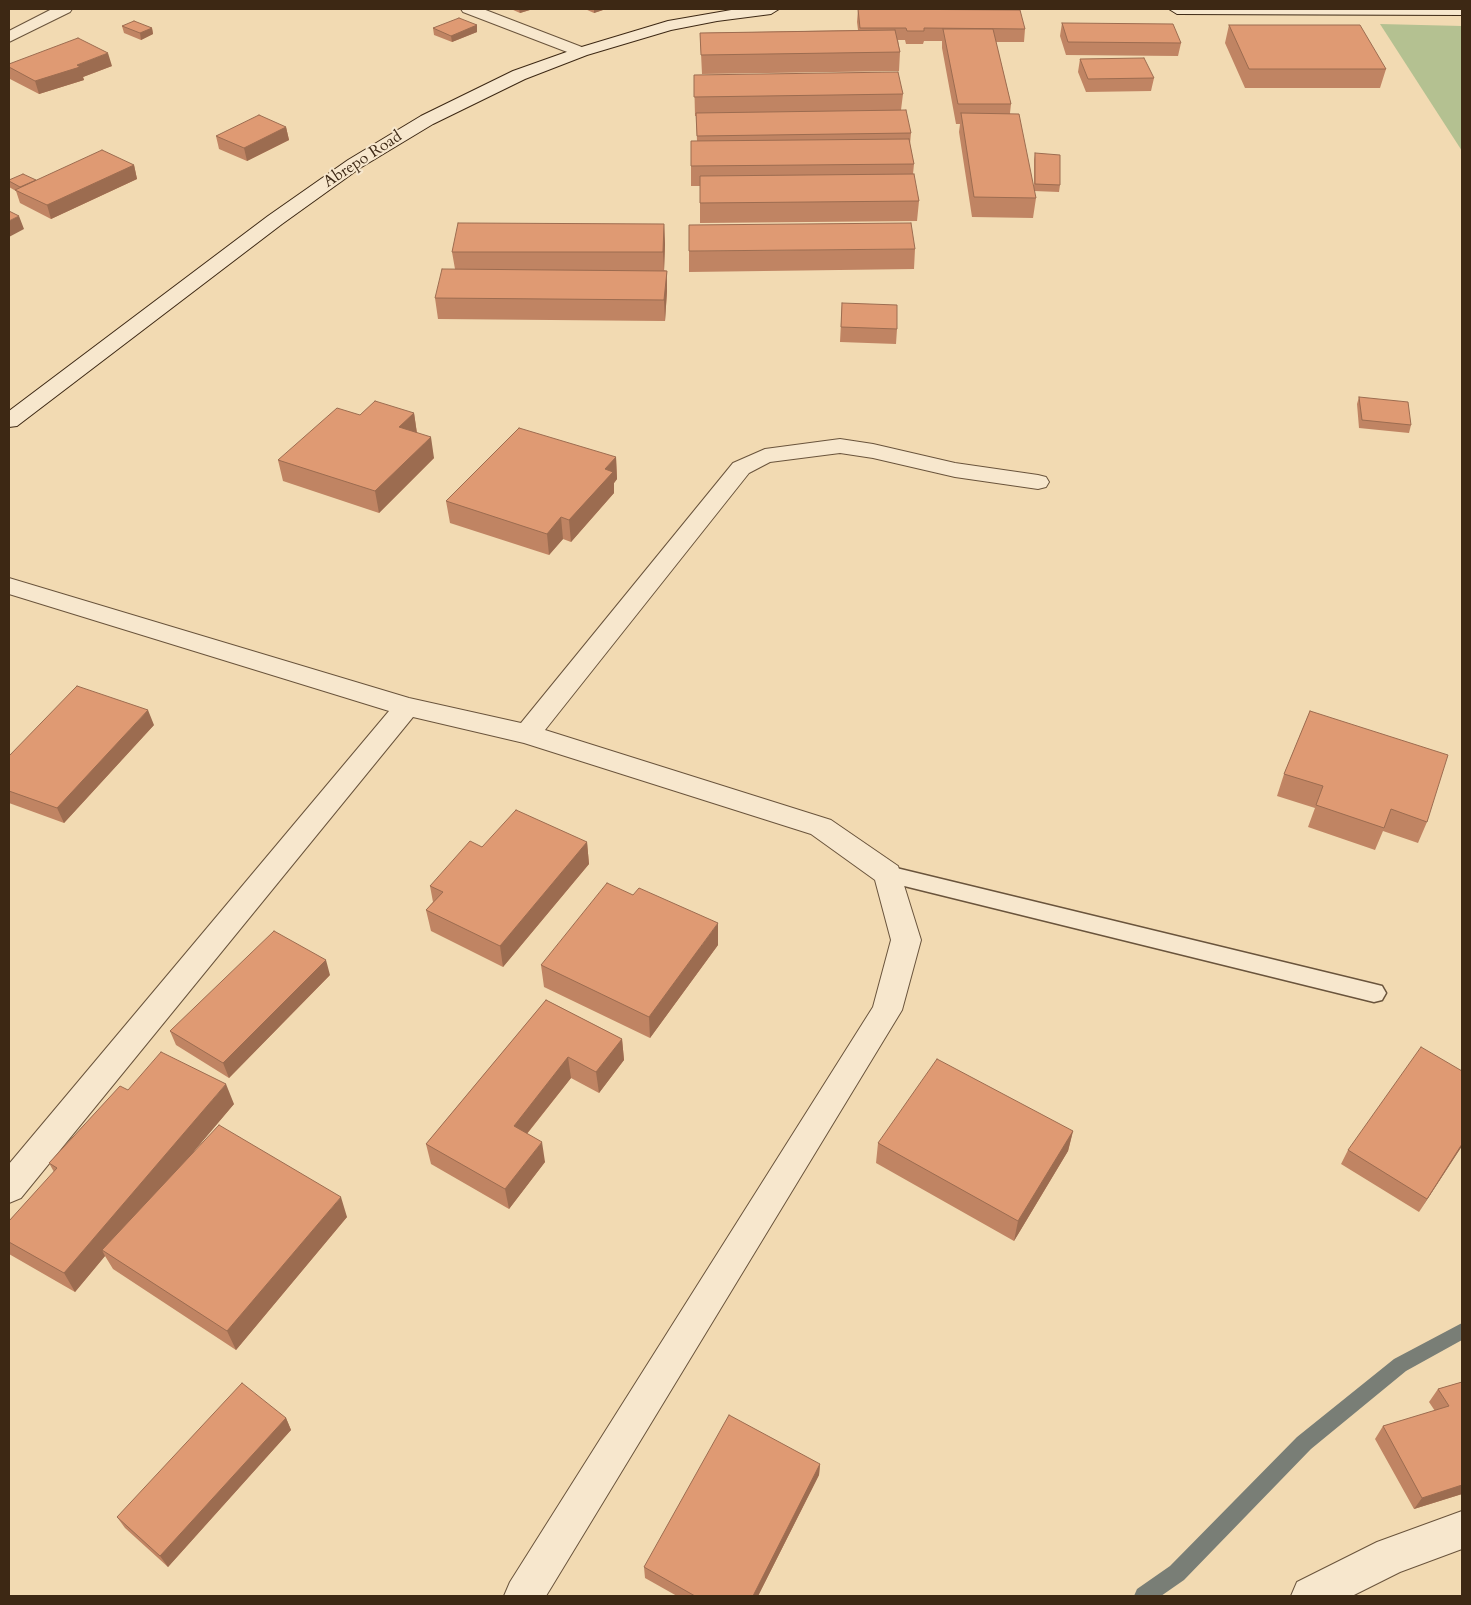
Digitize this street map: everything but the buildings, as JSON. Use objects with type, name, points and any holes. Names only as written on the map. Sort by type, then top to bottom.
[{"type":"street","points":[[9,37],[64,9]]},
{"type":"street","points":[[469,9],[581,52]]},
{"type":"street","name":"Abrepo Road","points":[[10,417],[275,220],[354,164],[427,120],[519,75],[581,52],[668,26],[717,16],[771,9]]},
{"type":"street","points":[[1177,9],[1462,10]]},
{"type":"street","points":[[527,734],[741,468],[765,456],[840,446],[873,451],[955,470],[1038,482]]},
{"type":"street","points":[[9,586],[408,707],[527,734],[821,827],[888,874],[906,940],[887,1010],[524,1596]]},
{"type":"street","points":[[9,1188],[408,707]]},
{"type":"street","points":[[1311,1596],[1390,1556],[1462,1530]]},
{"type":"lane","points":[[888,874],[1374,993]]},
{"type":"green space","points":[[1380,24],[1462,26],[1462,151]]},
{"type":"waterway","points":[[1144,1596],[1177,1573],[1304,1443],[1400,1365],[1462,1331]]}]
